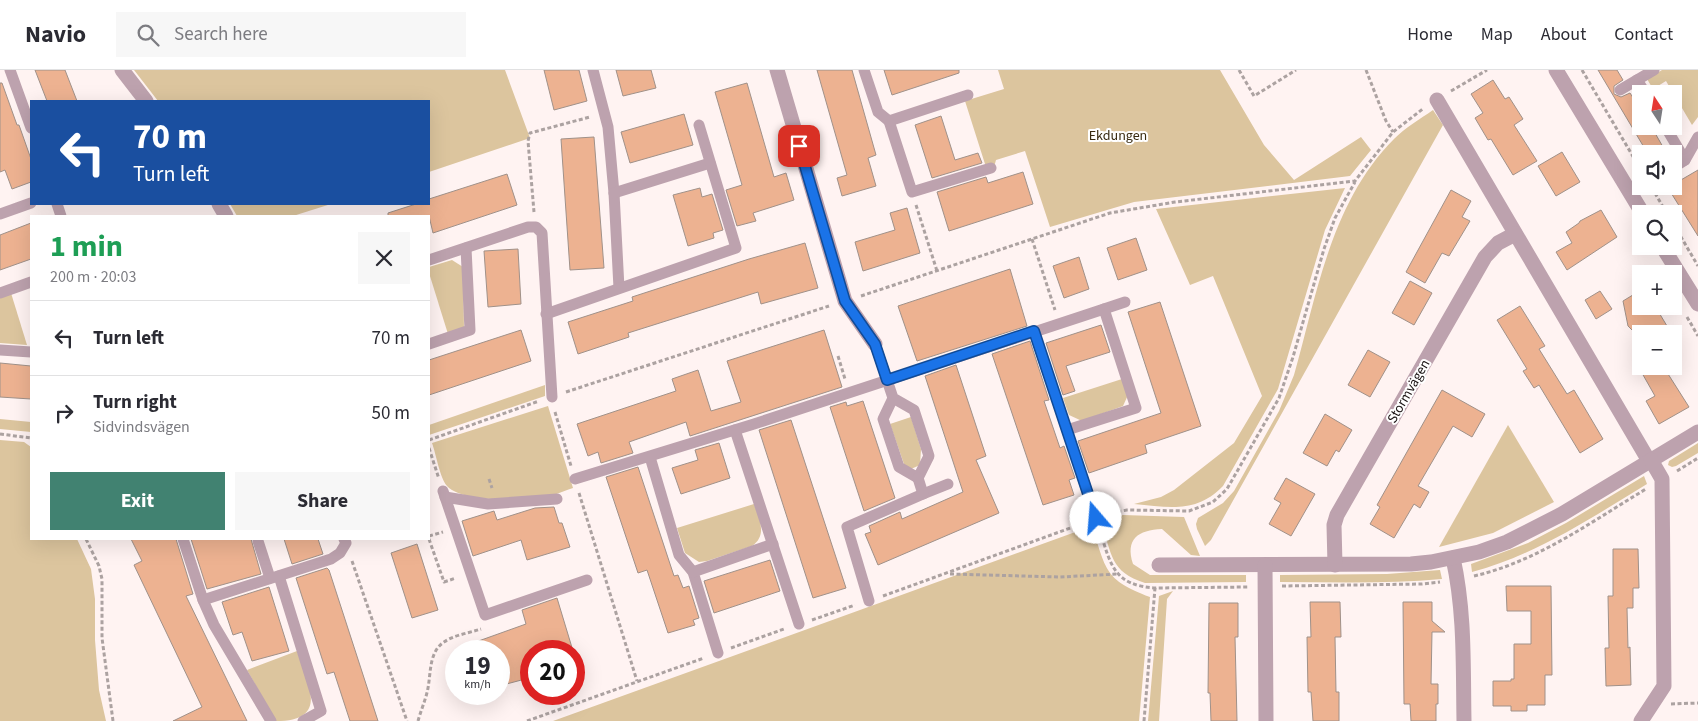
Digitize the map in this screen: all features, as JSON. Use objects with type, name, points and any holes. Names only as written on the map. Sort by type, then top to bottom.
[{"type":"street","points":[[122,70],[145,100]]},
{"type":"street","points":[[777,70],[845,301],[875,344]]},
{"type":"street","points":[[1556,70],[1632,184]]},
{"type":"street","points":[[1437,100],[1662,479],[1664,686],[1641,721]]},
{"type":"street","name":"Stormvägen","points":[[1335,565],[1334,525],[1337,515],[1485,257],[1498,243],[1515,234]]},
{"type":"street","points":[[1668,255],[1698,304]]},
{"type":"street","points":[[1159,565],[1411,564],[1479,552],[1536,529],[1698,432]]},
{"type":"street","points":[[1453,558],[1458,580],[1463,635],[1464,721]]},
{"type":"street","points":[[1265,565],[1266,721]]},
{"type":"lane","points":[[10,70],[30,125]]},
{"type":"lane","points":[[593,70],[605,113],[614,193],[619,288]]},
{"type":"lane","points":[[864,70],[878,112],[889,121],[912,192],[990,168]]},
{"type":"lane","points":[[1620,90],[1654,70]]},
{"type":"lane","points":[[1637,80],[1640,85]]},
{"type":"lane","points":[[889,121],[968,95]]},
{"type":"lane","points":[[546,314],[736,248],[700,125]]},
{"type":"lane","points":[[1670,135],[1685,160]]},
{"type":"lane","points":[[1682,162],[1698,137]]},
{"type":"lane","points":[[614,193],[710,163]]},
{"type":"lane","points":[[0,214],[30,203]]},
{"type":"lane","points":[[430,260],[528,227],[536,227],[542,233],[552,397]]},
{"type":"lane","points":[[430,344],[470,330],[466,248]]},
{"type":"lane","points":[[0,293],[30,282]]},
{"type":"lane","points":[[575,479],[735,430],[1125,302]]},
{"type":"lane","points":[[1067,430],[1136,408],[1104,309]]},
{"type":"lane","points":[[1034,331],[1096,518]]},
{"type":"lane","points":[[875,344],[892,398],[883,419],[899,467],[918,478],[923,494]]},
{"type":"lane","points":[[0,350],[30,352]]},
{"type":"lane","points":[[892,398],[914,410],[917,419],[929,456],[918,478]]},
{"type":"lane","points":[[735,430],[799,624]]},
{"type":"lane","points":[[650,457],[679,555],[693,572],[718,653]]},
{"type":"lane","points":[[869,601],[847,527],[948,484]]},
{"type":"lane","points":[[444,494],[488,504],[557,499]]},
{"type":"lane","points":[[444,494],[484,615],[587,580]]},
{"type":"lane","points":[[183,540],[203,600],[214,625],[271,721]]},
{"type":"lane","points":[[258,541],[274,577],[321,711],[303,721]]},
{"type":"lane","points":[[203,600],[331,559],[340,554],[345,541]]},
{"type":"lane","points":[[693,572],[773,544]]},
{"type":"path","points":[[1239,70],[1254,96],[1296,70]]},
{"type":"path","points":[[1366,70],[1386,121],[1393,132]]},
{"type":"path","points":[[1144,721],[1155,588],[1141,587],[1128,583],[1118,574],[1109,559],[1096,518],[1127,510],[1189,511],[1212,502],[1227,489],[1279,398],[1293,357],[1326,241],[1335,218],[1355,181],[1393,132],[1437,100],[1487,70]]},
{"type":"path","points":[[1582,70],[1632,155]]},
{"type":"path","points":[[536,227],[528,141],[530,133],[605,113]]},
{"type":"path","points":[[430,440],[552,397],[1110,214],[1142,207],[1355,181]]},
{"type":"path","points":[[912,192],[937,271]]},
{"type":"path","points":[[1032,239],[1060,323]]},
{"type":"path","points":[[1682,239],[1698,266]]},
{"type":"path","points":[[838,356],[849,392]]},
{"type":"path","points":[[552,397],[637,681]]},
{"type":"path","points":[[0,434],[30,438]]},
{"type":"path","points":[[430,451],[444,494]]},
{"type":"path","points":[[86,540],[99,566],[102,579],[102,638],[113,721]]},
{"type":"path","points":[[429,540],[444,582],[470,573]]},
{"type":"path","points":[[345,541],[380,648],[407,721]]},
{"type":"path","points":[[946,574],[1060,577],[1118,574]]},
{"type":"path","points":[[418,721],[428,688],[431,661],[438,649],[442,643],[451,638],[488,626],[484,615]]},
{"type":"path","points":[[1653,704],[1698,704]]},
{"type":"green space","points":[[134,70],[505,70],[530,138],[430,172],[430,100],[157,100]]},
{"type":"green space","name":"Ekdungen","points":[[998,70],[1220,70],[1264,145],[1294,180],[1361,137],[1371,150],[1350,176],[1134,202],[1050,227],[1025,151],[996,160],[994,167],[985,164],[965,101],[1004,89]]},
{"type":"green space","points":[[1662,70],[1698,70],[1698,117],[1692,125],[1682,108],[1682,85],[1668,85],[1666,81],[1660,85],[1651,85],[1647,79]]},
{"type":"green space","points":[[1433,110],[1443,125],[1211,540],[1205,546],[1197,529],[1198,518],[1223,503],[1234,491],[1279,411],[1294,375],[1329,250],[1355,191],[1373,164],[1394,139]]},
{"type":"green space","points":[[1345,188],[1325,230],[1278,389],[1223,486],[1213,495],[1192,505],[1170,507],[1134,504],[1161,497],[1174,490],[1234,443],[1262,396],[1213,276],[1190,285],[1156,209]]},
{"type":"green space","points":[[231,205],[328,205],[296,215],[236,215]]},
{"type":"green space","points":[[452,260],[463,267],[464,328],[448,334],[430,276],[430,267]]},
{"type":"green space","points":[[11,293],[27,345],[0,343],[0,297]]},
{"type":"green space","points":[[1122,379],[1128,395],[1123,406],[1082,421],[1069,415],[1063,398]]},
{"type":"green space","points":[[545,385],[545,396],[430,435],[430,425]]},
{"type":"green space","points":[[548,406],[573,488],[541,498],[503,500],[464,495],[447,486],[440,472],[432,443]]},
{"type":"green space","points":[[911,417],[921,449],[920,465],[911,469],[904,464],[890,424]]},
{"type":"green space","points":[[0,419],[30,422],[30,432],[0,429]]},
{"type":"green space","points":[[1508,425],[1554,502],[1493,533],[1439,547]]},
{"type":"green space","points":[[0,440],[24,442],[30,446],[30,540],[77,540],[91,569],[95,599],[95,640],[99,690],[106,721],[0,721]]},
{"type":"green space","points":[[1698,443],[1698,453],[1676,466],[1668,465],[1669,461]]},
{"type":"green space","points":[[1644,476],[1647,484],[1541,546],[1496,565],[1472,572],[1471,564],[1528,543],[1566,523]]},
{"type":"green space","points":[[754,504],[760,521],[761,532],[757,542],[752,546],[699,562],[685,553],[677,528]]},
{"type":"green space","points":[[1123,515],[1184,517],[1200,556],[1191,555],[1162,529],[1146,531],[1132,542],[1131,555],[1133,564],[1150,575],[1246,575],[1246,582],[1145,583],[1134,579],[1125,573],[1114,560],[1101,522]]},
{"type":"green space","points":[[1092,526],[1100,553],[1109,571],[1124,585],[1150,597],[1139,721],[553,721]]},
{"type":"green space","points":[[1440,570],[1442,579],[1422,581],[1280,582],[1280,575],[1387,574]]},
{"type":"green space","points":[[1173,591],[1167,599],[1159,721],[1148,721],[1159,596]]},
{"type":"green space","points":[[297,651],[309,688],[311,698],[309,708],[304,715],[293,719],[276,721],[247,670]]},
{"type":"building","points":[[35,70],[65,70],[77,100],[47,100]]},
{"type":"building","points":[[544,70],[579,70],[587,101],[554,110]]},
{"type":"building","points":[[616,70],[651,70],[656,88],[623,96]]},
{"type":"building","points":[[817,70],[852,70],[876,155],[868,158],[876,186],[842,196],[837,178],[847,175]]},
{"type":"building","points":[[884,70],[959,70],[959,73],[892,95]]},
{"type":"building","points":[[1598,70],[1617,70],[1623,80],[1614,86],[1614,94],[1621,97],[1630,93],[1632,96],[1632,127]]},
{"type":"building","points":[[1493,80],[1505,99],[1509,97],[1523,119],[1514,125],[1537,161],[1513,175],[1491,139],[1488,140],[1475,118],[1483,113],[1471,94]]},
{"type":"building","points":[[0,83],[2,83],[30,156],[30,182],[12,189],[5,170],[0,172]]},
{"type":"building","points":[[747,83],[774,177],[786,173],[794,200],[753,213],[756,221],[737,226],[726,190],[742,185],[715,92]]},
{"type":"building","points":[[684,114],[693,145],[630,163],[621,132]]},
{"type":"building","points":[[941,116],[955,160],[978,153],[982,163],[932,178],[915,125]]},
{"type":"building","points":[[1637,135],[1656,135],[1662,145],[1643,145]]},
{"type":"building","points":[[594,137],[604,268],[570,270],[561,139]]},
{"type":"building","points":[[1562,152],[1580,182],[1556,196],[1538,166]]},
{"type":"building","points":[[1698,170],[1698,236],[1682,210],[1682,205],[1679,205],[1672,195],[1682,195],[1682,179]]},
{"type":"building","points":[[1023,172],[1033,204],[949,231],[937,192],[986,177],[988,183]]},
{"type":"building","points":[[507,174],[517,205],[433,233],[430,215],[388,215],[388,213],[413,205],[430,205],[430,199]]},
{"type":"building","points":[[700,188],[702,197],[712,194],[723,230],[713,233],[714,238],[688,246],[673,195]]},
{"type":"building","points":[[1451,190],[1471,201],[1462,217],[1470,221],[1449,256],[1442,253],[1425,283],[1406,272]]},
{"type":"building","points":[[907,208],[920,253],[863,271],[855,242],[895,230],[890,213]]},
{"type":"building","points":[[1601,210],[1617,237],[1567,270],[1556,252],[1572,243],[1566,232],[1580,221]]},
{"type":"building","points":[[30,223],[30,259],[0,270],[0,235]]},
{"type":"building","points":[[1136,238],[1147,270],[1118,280],[1107,248]]},
{"type":"building","points":[[805,243],[818,288],[761,304],[758,292],[628,333],[629,337],[578,354],[568,322],[633,301],[632,297]]},
{"type":"building","points":[[518,249],[521,304],[488,307],[484,251]]},
{"type":"building","points":[[1079,257],[1089,289],[1064,298],[1053,266]]},
{"type":"building","points":[[1010,269],[1027,326],[917,361],[898,306]]},
{"type":"building","points":[[1410,281],[1432,293],[1414,325],[1392,313]]},
{"type":"building","points":[[1600,291],[1612,309],[1596,319],[1585,300]]},
{"type":"building","points":[[1632,296],[1632,315],[1660,315],[1666,325],[1632,325],[1632,330],[1628,326],[1623,301]]},
{"type":"building","points":[[1160,302],[1201,426],[1145,445],[1147,453],[1089,473],[1078,441],[1161,413],[1128,312]]},
{"type":"building","points":[[1520,306],[1545,346],[1539,349],[1567,394],[1574,390],[1603,439],[1580,453],[1539,385],[1534,388],[1523,371],[1527,369],[1497,320]]},
{"type":"building","points":[[1101,325],[1110,352],[1066,366],[1075,391],[1063,395],[1046,343]]},
{"type":"building","points":[[521,330],[531,361],[430,395],[430,360]]},
{"type":"building","points":[[824,330],[842,387],[690,436],[686,422],[629,442],[633,453],[601,463],[598,452],[588,456],[577,424],[676,391],[672,379],[698,370],[711,411],[741,402],[727,361]]},
{"type":"building","points":[[1030,341],[1049,400],[1044,401],[1060,448],[1064,446],[1075,478],[1069,480],[1074,495],[1043,505],[992,354]]},
{"type":"building","points":[[1368,350],[1390,362],[1370,397],[1348,385]]},
{"type":"building","points":[[0,363],[30,366],[30,399],[0,397]]},
{"type":"building","points":[[956,365],[986,456],[976,460],[999,513],[878,565],[865,534],[871,532],[869,526],[900,512],[902,519],[963,492],[925,376]]},
{"type":"building","points":[[1643,375],[1669,375],[1689,407],[1659,424],[1646,401],[1655,396]]},
{"type":"building","points":[[1442,390],[1485,414],[1472,437],[1453,426],[1418,486],[1429,492],[1420,508],[1414,504],[1394,538],[1370,524],[1380,507],[1377,505]]},
{"type":"building","points":[[863,401],[895,498],[864,511],[830,407],[846,402],[847,406]]},
{"type":"building","points":[[1325,414],[1352,430],[1339,452],[1336,450],[1327,466],[1303,453]]},
{"type":"building","points":[[791,420],[846,588],[813,598],[759,430]]},
{"type":"building","points":[[719,443],[730,478],[681,494],[672,468],[698,460],[695,450]]},
{"type":"building","points":[[638,467],[674,576],[678,575],[683,588],[689,586],[699,618],[693,620],[695,625],[668,633],[647,570],[638,573],[606,477]]},
{"type":"building","points":[[1286,478],[1315,494],[1291,536],[1269,524],[1281,503],[1274,499]]},
{"type":"building","points":[[554,507],[570,547],[527,560],[521,540],[473,556],[462,521],[494,511],[497,520],[535,508]]},
{"type":"building","points":[[132,540],[176,540],[193,594],[186,596],[247,721],[173,721],[202,707],[134,565],[142,561]]},
{"type":"building","points":[[191,540],[251,540],[261,574],[207,589]]},
{"type":"building","points":[[284,540],[318,540],[323,554],[292,564]]},
{"type":"building","points":[[417,544],[438,610],[412,618],[391,553]]},
{"type":"building","points":[[1613,549],[1638,549],[1639,588],[1633,588],[1633,608],[1627,608],[1631,685],[1606,686],[1605,648],[1609,648],[1608,596],[1613,596]]},
{"type":"building","points":[[770,560],[780,591],[714,613],[704,581]]},
{"type":"building","points":[[327,568],[378,721],[350,721],[334,672],[327,674],[296,578]]},
{"type":"building","points":[[1506,586],[1551,586],[1552,675],[1545,675],[1545,705],[1527,705],[1527,711],[1511,711],[1511,706],[1493,706],[1493,681],[1511,681],[1511,679],[1514,679],[1514,644],[1531,644],[1531,611],[1507,611]]},
{"type":"building","points":[[269,587],[289,651],[252,661],[242,632],[233,635],[222,602]]},
{"type":"building","points":[[557,598],[570,640],[520,640],[520,680],[510,683],[510,640],[481,640],[526,624],[522,610]]},
{"type":"building","points":[[1310,602],[1340,602],[1341,637],[1335,637],[1336,692],[1339,692],[1339,721],[1313,721],[1311,692],[1308,692],[1307,637],[1311,637]]},
{"type":"building","points":[[1403,602],[1432,602],[1432,621],[1445,632],[1432,632],[1431,684],[1438,684],[1436,721],[1411,721],[1410,704],[1404,704]]},
{"type":"building","points":[[1209,603],[1238,603],[1238,637],[1235,637],[1237,721],[1211,721],[1210,693],[1208,693]]},
{"type":"route","points":[[799,146],[845,301],[875,344],[887,380],[1034,331],[1096,518]]}]
